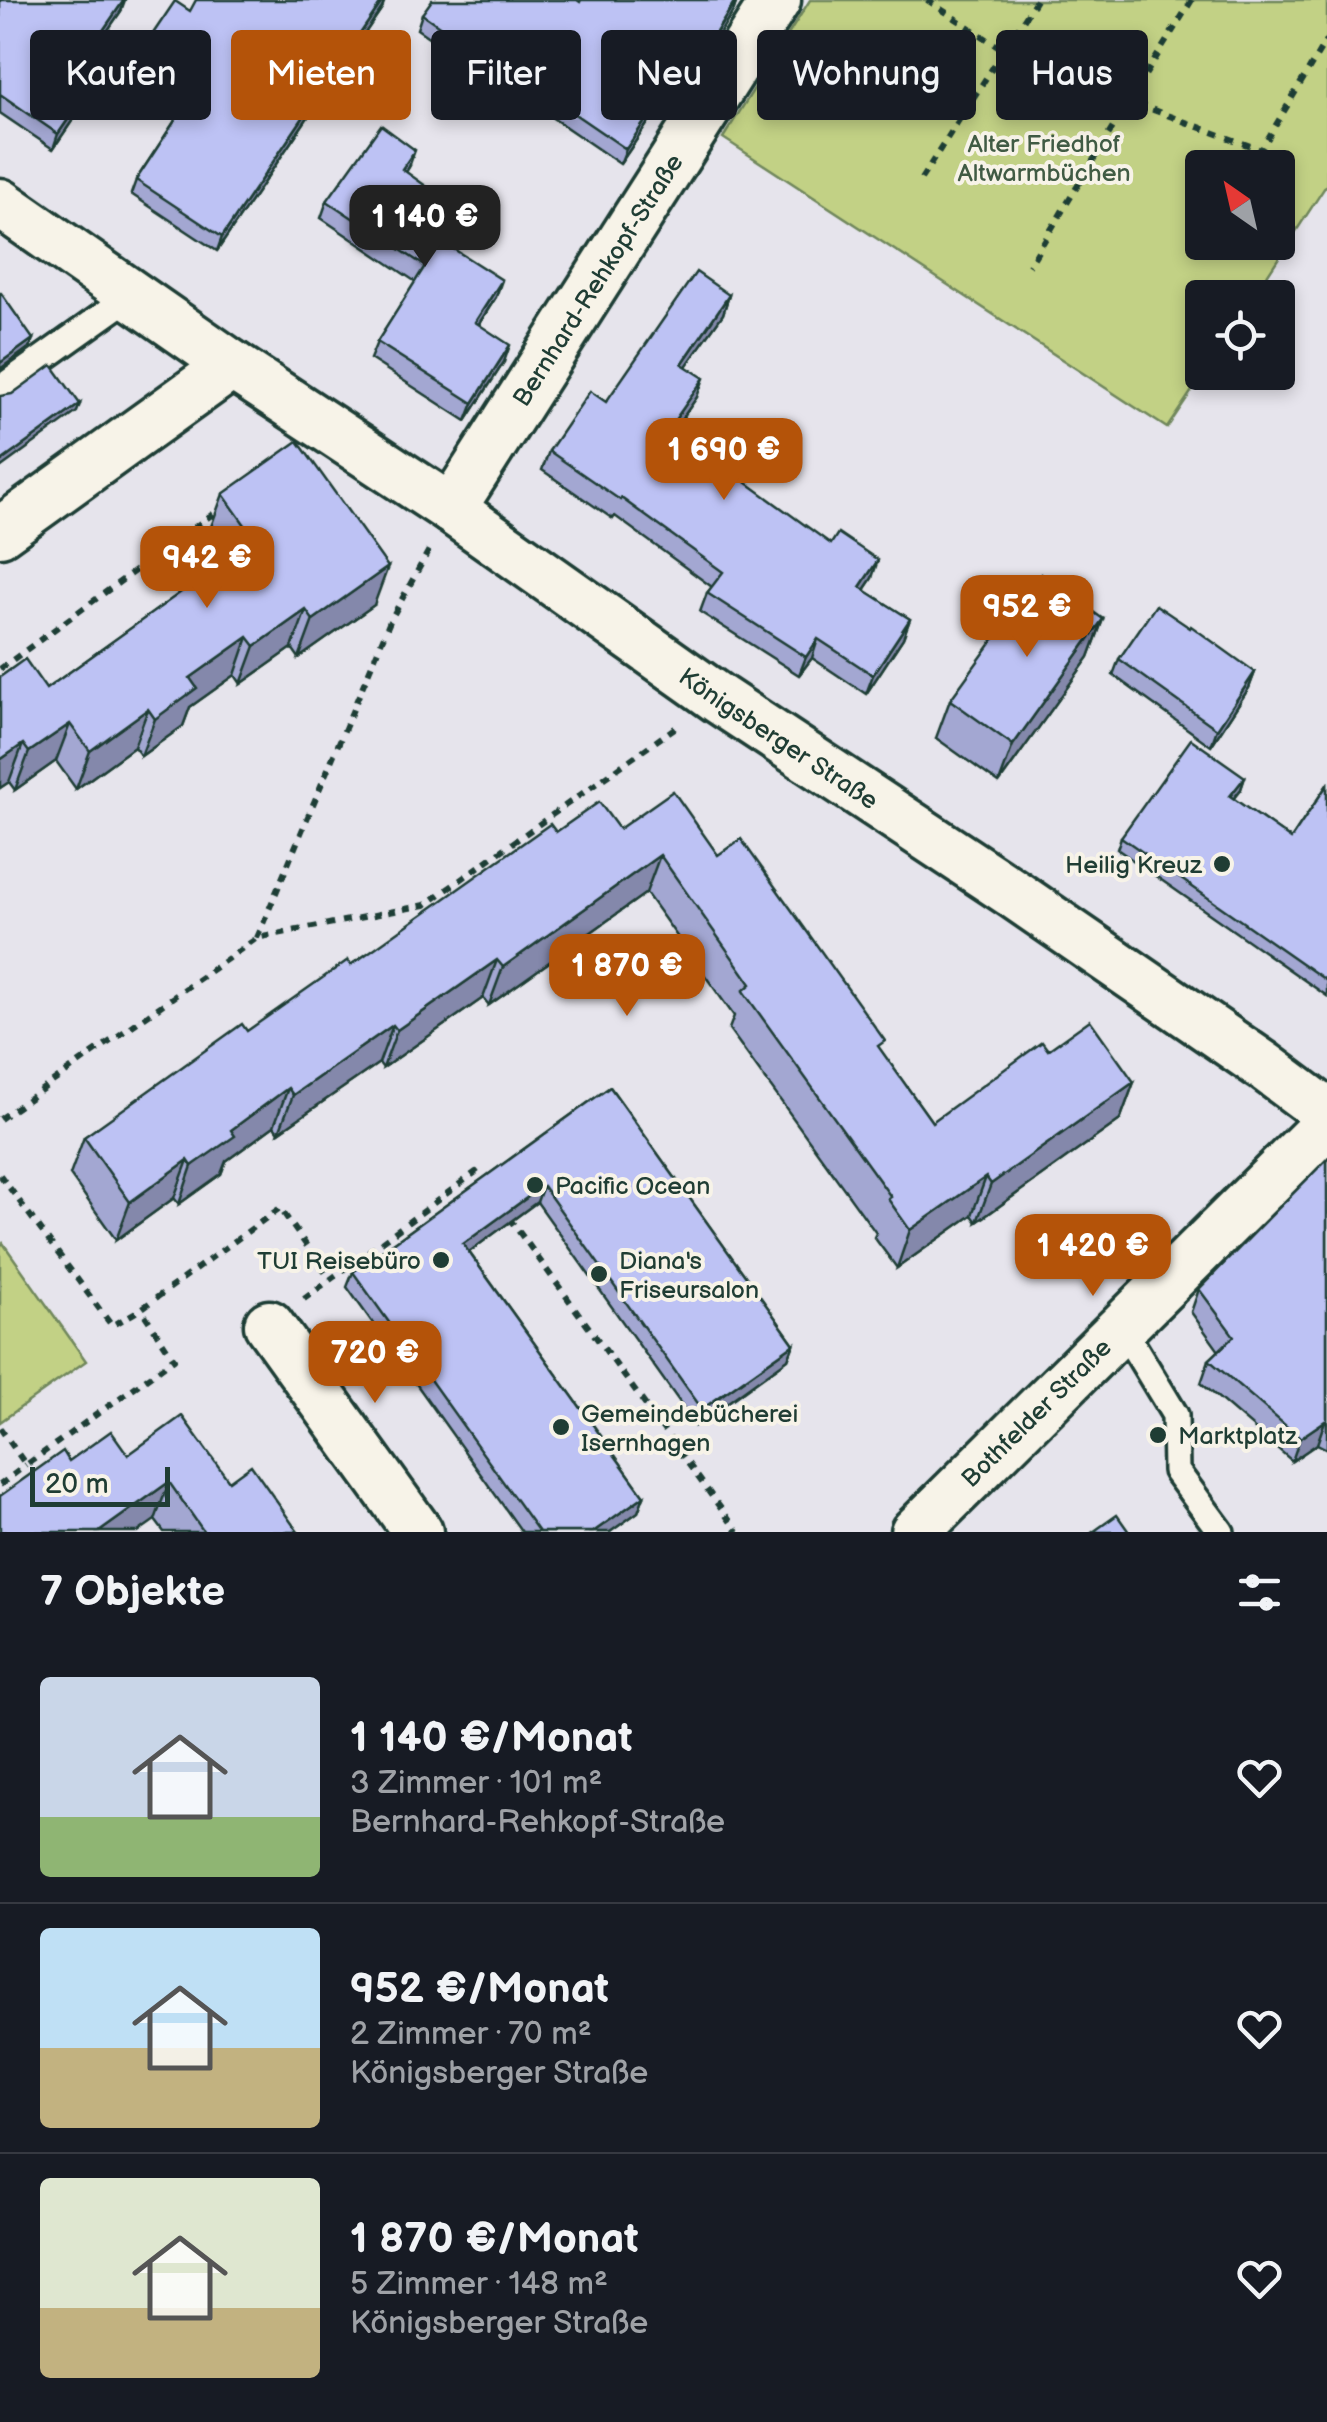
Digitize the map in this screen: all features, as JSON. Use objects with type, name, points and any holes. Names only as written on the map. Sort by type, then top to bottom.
[{"type":"street","name":"Bernhard-Rehkopf-Straße","points":[[452,509],[776,0]]},
{"type":"street","name":"Königsberger Straße","points":[[0,203],[1327,1112]]},
{"type":"street","points":[[0,532],[232,365]]},
{"type":"street","name":"Bothfelder Straße","points":[[915,1532],[1327,1124]]},
{"type":"street","points":[[268,1325],[418,1532]]},
{"type":"lane","points":[[0,390],[132,295]]},
{"type":"lane","points":[[1121,1326],[1175,1415],[1176,1471],[1221,1532]]},
{"type":"path","points":[[927,0],[996,45]]},
{"type":"path","points":[[1017,30],[1036,0]]},
{"type":"path","points":[[1148,70],[1192,0]]},
{"type":"path","points":[[1148,107],[1261,150],[1327,40]]},
{"type":"path","points":[[921,179],[996,62]]},
{"type":"path","points":[[1029,266],[1117,120]]},
{"type":"path","points":[[0,669],[236,498]]},
{"type":"path","points":[[258,938],[390,621],[452,509]]},
{"type":"path","points":[[0,1119],[258,938],[425,905],[719,699]]},
{"type":"path","points":[[268,1325],[476,1172],[487,1188]]},
{"type":"path","points":[[0,1175],[112,1326],[280,1208],[330,1279]]},
{"type":"path","points":[[499,1204],[738,1532]]},
{"type":"path","points":[[0,1485],[174,1359],[141,1309]]},
{"type":"path","points":[[0,1428],[26,1465]]},
{"type":"green space","name":"Alter Friedhof Altwarmbüchen","points":[[810,0],[1327,0],[1327,184],[1295,233],[1295,150],[1185,150],[1185,260],[1277,260],[1264,280],[1185,280],[1185,390],[1193,390],[1167,428],[723,138],[757,84],[757,120],[976,120],[976,30],[791,30]]},
{"type":"green space","points":[[3,1243],[86,1361],[0,1422],[0,1246]]},
{"type":"building","points":[[0,0],[124,0],[103,30],[30,30],[30,115],[0,94]]},
{"type":"building","points":[[196,0],[383,0],[363,30],[231,30],[231,120],[301,120],[222,237],[136,180],[175,120],[211,120],[211,30],[155,30],[175,1],[190,11]]},
{"type":"building","points":[[432,0],[736,0],[717,30],[601,30],[601,120],[646,120],[626,149],[581,118],[581,30],[445,30],[422,14]]},
{"type":"building","points":[[38,120],[68,120],[58,134]]},
{"type":"building","points":[[381,125],[415,150],[402,169],[447,201],[436,216],[462,234],[452,248],[502,280],[475,322],[510,345],[473,403],[377,342],[425,266],[327,201]]},
{"type":"building","points":[[696,272],[729,295],[682,364],[704,378],[670,427],[831,544],[838,533],[878,560],[860,587],[910,619],[873,675],[818,639],[806,657],[707,593],[723,572],[549,451],[590,391],[606,402]]},
{"type":"building","points":[[0,293],[33,339],[0,363]]},
{"type":"building","points":[[52,365],[80,404],[0,462],[0,396],[12,394]]},
{"type":"building","points":[[298,441],[388,567],[313,620],[306,610],[255,646],[248,637],[190,678],[197,688],[155,719],[148,709],[90,751],[70,724],[29,752],[23,744],[0,760],[0,677],[25,659],[46,689],[255,539],[223,494]]},
{"type":"building","points":[[1041,574],[1103,619],[1013,745],[950,700]]},
{"type":"building","points":[[1156,605],[1255,672],[1217,729],[1119,659]]},
{"type":"building","name":"Heilig Kreuz","points":[[1191,739],[1245,777],[1230,796],[1291,839],[1327,785],[1327,981],[1121,837]]},
{"type":"building","points":[[673,791],[718,855],[741,839],[885,1041],[878,1046],[932,1122],[1042,1042],[1048,1050],[1090,1020],[1134,1082],[991,1184],[986,1177],[910,1230],[888,1199],[891,1197],[743,991],[751,984],[660,855],[503,967],[497,960],[397,1030],[393,1025],[293,1095],[288,1088],[231,1130],[235,1136],[192,1166],[188,1160],[130,1202],[84,1137],[242,1024],[247,1031],[348,960],[351,965],[550,824],[556,832],[599,802],[619,829]]},
{"type":"building","points":[[610,1087],[794,1344],[702,1409],[543,1186],[463,1244],[644,1496],[593,1532],[539,1532],[353,1272]]},
{"type":"building","points":[[1327,1159],[1327,1422],[1300,1438],[1209,1360],[1234,1336],[1199,1289]]},
{"type":"building","points":[[182,1416],[229,1481],[251,1465],[298,1532],[204,1532],[169,1482],[99,1532],[0,1532],[0,1496],[63,1451],[69,1461],[111,1431],[128,1455]]},
{"type":"building","points":[[1117,1515],[1129,1532],[1093,1532]]},
{"type":"place","name":"Heilig Kreuz","points":[[1222,864]]},
{"type":"place","name":"Pacific Ocean","points":[[535,1185]]},
{"type":"place","name":"TUI Reisebüro","points":[[441,1260]]},
{"type":"place","name":"Diana's Friseursalon","points":[[599,1274]]},
{"type":"place","name":"Gemeindebücherei Isernhagen","points":[[561,1427]]},
{"type":"place","name":"Marktplatz","points":[[1158,1435]]}]
